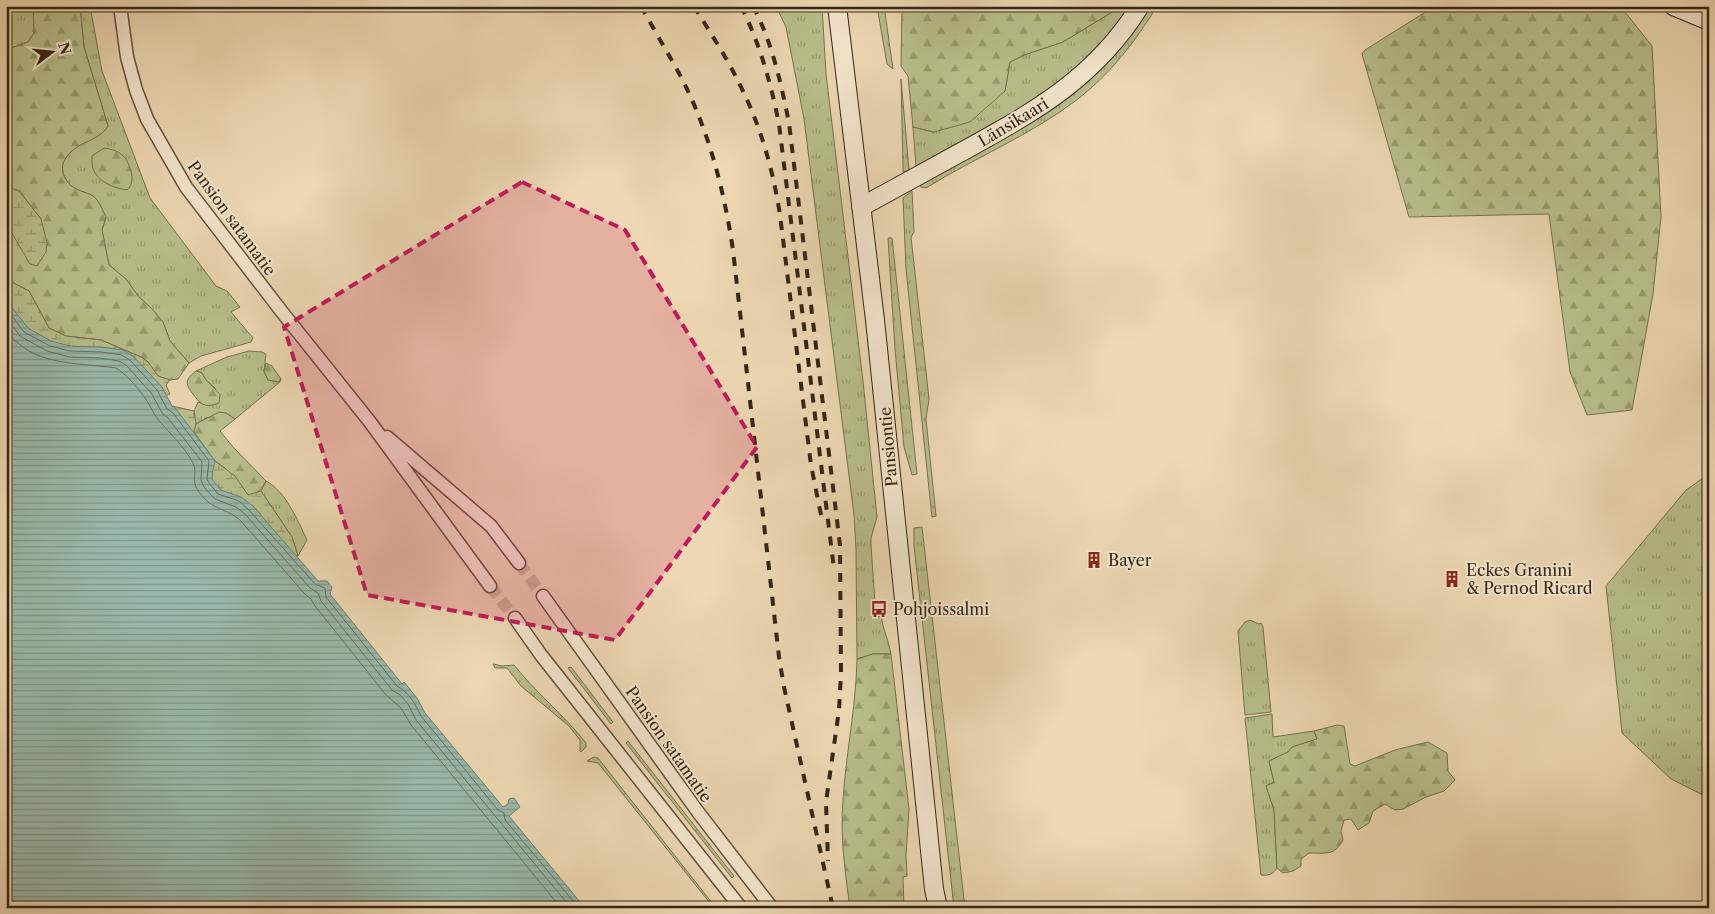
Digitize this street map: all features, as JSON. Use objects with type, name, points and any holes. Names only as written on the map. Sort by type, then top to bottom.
[{"type":"street","name":"Pansion satamatie","points":[[120,6],[127,56],[136,90],[147,119],[186,187],[370,422],[490,586]]},
{"type":"street","name":"Pansiontie","points":[[837,6],[879,354],[934,889],[938,908]]},
{"type":"street","name":"Länsikaari","points":[[861,207],[1049,102],[1082,76],[1100,58],[1123,32],[1140,6]]},
{"type":"street","points":[[1673,6],[1709,21]]},
{"type":"street","name":"Pansion satamatie","points":[[370,422],[490,526],[519,563]]},
{"type":"street","name":"Pansion satamatie","points":[[543,596],[698,812],[772,908]]},
{"type":"street","points":[[515,618],[740,908]]},
{"type":"street","name":"Pansiontie","points":[[932,908],[934,889]]},
{"type":"highlighted area","points":[[522,182],[625,230],[757,447],[615,640],[367,595],[284,327]]},
{"type":"green space","points":[[6,6],[33,6],[35,33],[28,42],[6,50]]},
{"type":"green space","points":[[33,6],[80,6],[84,47],[108,126],[104,132],[80,145],[69,154],[63,164],[63,174],[72,186],[90,194],[98,202],[106,217],[102,230],[109,265],[126,279],[138,296],[163,322],[170,341],[189,363],[178,379],[170,380],[158,376],[148,362],[141,357],[101,340],[66,336],[49,328],[29,291],[8,280],[6,277],[6,223],[18,242],[41,219],[19,191],[6,186],[6,50],[28,42],[34,33]]},
{"type":"green space","points":[[80,6],[90,6],[102,71],[150,198],[216,286],[227,291],[240,307],[231,312],[253,338],[251,342],[201,356],[189,363],[170,341],[163,322],[138,296],[126,279],[109,265],[102,230],[106,217],[101,206],[89,194],[72,186],[64,176],[63,170],[63,163],[74,149],[98,136],[108,126],[84,47]]},
{"type":"green space","points":[[776,6],[822,6],[826,74],[863,381],[877,517],[871,538],[876,617],[881,616],[891,654],[873,654],[857,659],[854,515],[804,119],[786,27]]},
{"type":"green space","points":[[877,6],[884,6],[893,69],[887,64]]},
{"type":"green space","points":[[902,6],[1122,6],[1063,42],[1024,55],[1010,62],[1005,91],[970,122],[934,132],[913,127],[908,76],[901,66]]},
{"type":"green space","points":[[1122,6],[1130,6],[1097,50],[1044,95],[916,166],[913,127],[934,132],[1005,91],[1010,62],[1024,55],[1063,42]]},
{"type":"green space","points":[[1150,6],[1157,6],[1131,44],[1112,68],[1078,99],[1041,124],[926,188],[919,185],[1029,124],[1075,93],[1103,67],[1129,38]]},
{"type":"green space","points":[[1435,6],[1611,6],[1625,12],[1652,46],[1661,217],[1653,294],[1632,410],[1587,415],[1570,372],[1549,214],[1409,217],[1362,54],[1365,50]]},
{"type":"green space","points":[[901,79],[909,170],[903,172],[903,166]]},
{"type":"green space","points":[[104,148],[118,152],[127,161],[132,179],[127,190],[107,184],[95,174],[92,156]]},
{"type":"green space","points":[[6,186],[19,191],[41,219],[47,243],[46,252],[37,266],[30,264],[6,223]]},
{"type":"green space","points":[[912,191],[914,232],[911,237],[929,399],[926,419],[936,516],[932,517],[906,269],[903,198]]},
{"type":"green space","points":[[888,238],[892,238],[917,474],[912,475],[904,447]]},
{"type":"green space","points":[[6,277],[8,280],[29,291],[49,328],[66,336],[101,340],[141,357],[148,362],[158,376],[170,380],[166,385],[170,394],[165,396],[6,341]]},
{"type":"green space","points":[[249,351],[266,354],[264,371],[268,380],[280,382],[235,419],[226,413],[206,418],[196,424],[194,411],[198,402],[210,406],[215,388],[206,380],[202,373],[196,371],[227,357]]},
{"type":"green space","points":[[266,363],[272,366],[281,379],[280,382],[268,380],[264,371]]},
{"type":"green space","points":[[196,371],[202,373],[206,380],[220,394],[219,403],[204,404],[198,401],[190,390],[187,381]]},
{"type":"green space","points":[[172,406],[194,411],[196,424],[194,432],[215,461],[235,476],[248,495],[261,491],[292,537],[298,556],[233,529]]},
{"type":"green space","points":[[219,412],[226,413],[235,419],[220,431],[266,481],[261,489],[255,493],[248,495],[225,468],[215,461],[193,432],[196,424]]},
{"type":"green space","points":[[1709,474],[1709,798],[1671,779],[1622,733],[1606,586],[1686,490]]},
{"type":"green space","points":[[266,481],[285,499],[307,540],[298,556],[292,537],[261,491]]},
{"type":"green space","points":[[922,527],[965,908],[954,908],[914,546],[914,528]]},
{"type":"green space","points":[[1250,620],[1261,623],[1263,627],[1271,712],[1245,715],[1238,631],[1245,622]]},
{"type":"green space","points":[[873,654],[891,654],[909,809],[906,855],[907,876],[903,877],[904,908],[850,908],[846,881],[842,814],[857,659]]},
{"type":"green space","points":[[493,664],[502,666],[514,665],[569,723],[586,743],[586,747],[581,752],[580,740],[569,726],[521,686],[507,668],[495,668]]},
{"type":"green space","points":[[571,667],[613,722],[611,724],[568,668]]},
{"type":"green space","points":[[1272,714],[1273,737],[1314,731],[1317,739],[1293,747],[1288,752],[1269,761],[1274,782],[1266,786],[1274,810],[1277,868],[1270,874],[1261,875],[1245,718]]},
{"type":"green space","points":[[1337,725],[1344,726],[1350,764],[1355,766],[1395,750],[1428,742],[1447,753],[1448,771],[1455,780],[1444,791],[1426,797],[1403,809],[1395,810],[1385,804],[1373,811],[1369,823],[1358,830],[1351,819],[1344,820],[1341,831],[1343,840],[1337,849],[1325,853],[1309,853],[1301,859],[1301,866],[1293,871],[1283,873],[1277,868],[1274,810],[1266,786],[1274,782],[1269,761],[1288,752],[1292,747],[1317,739],[1314,731]]},
{"type":"green space","points":[[628,741],[734,876],[732,878],[626,743]]},
{"type":"green space","points":[[594,757],[598,758],[716,908],[714,908],[598,763],[587,761]]},
{"type":"water","points":[[6,300],[28,328],[51,341],[70,346],[123,350],[134,357],[162,387],[172,406],[215,461],[212,479],[221,490],[241,497],[253,506],[318,581],[327,581],[332,587],[330,594],[402,684],[404,682],[417,698],[425,713],[503,807],[508,804],[509,799],[514,798],[520,807],[509,816],[585,908],[6,908]]},
{"type":"tunnel","points":[[519,563],[543,596]]},
{"type":"tunnel","points":[[490,586],[515,618]]},
{"type":"railway","points":[[641,6],[681,77],[700,118],[714,161],[725,205],[733,250],[779,657],[833,908]]},
{"type":"railway","points":[[694,6],[729,63],[747,99],[774,181],[780,215],[811,465],[822,520]]},
{"type":"railway","points":[[741,6],[764,64],[779,124],[834,569]]},
{"type":"railway","points":[[753,6],[771,48],[789,123],[840,545],[841,674],[839,710],[826,802],[828,861]]},
{"type":"place","name":"Bayer","points":[[1094,560]]},
{"type":"place","name":"Eckes Granini & Pernod Ricard","points":[[1452,579]]},
{"type":"place","name":"Pohjoissalmi","points":[[879,609]]}]
